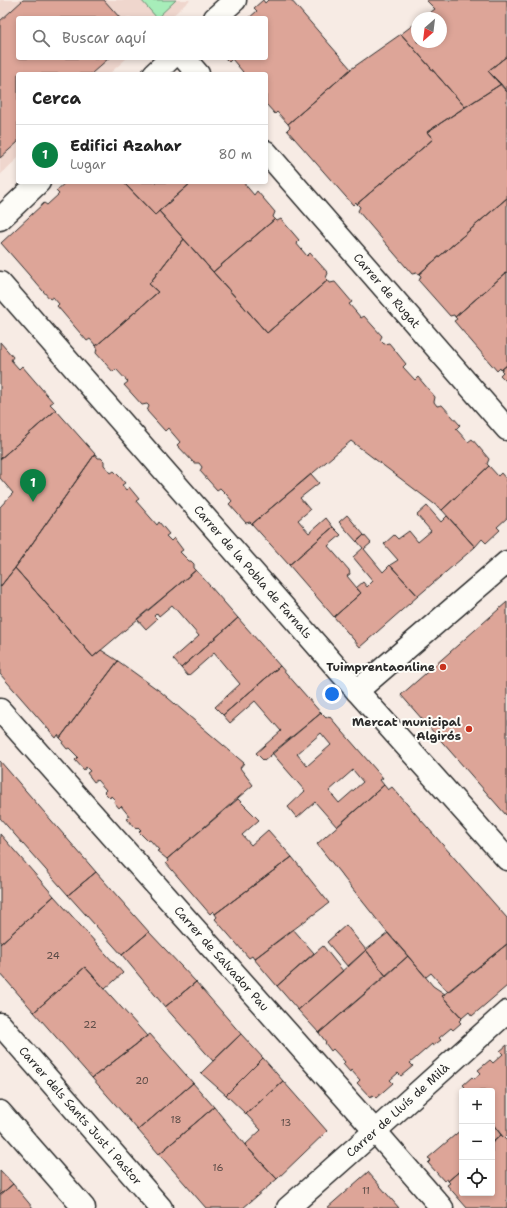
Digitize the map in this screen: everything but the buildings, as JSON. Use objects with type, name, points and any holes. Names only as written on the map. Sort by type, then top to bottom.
[{"type":"street","points":[[217,16],[235,0]]},
{"type":"street","points":[[156,72],[169,60]]},
{"type":"street","points":[[186,60],[196,72]]},
{"type":"street","name":"Carrer de Rugat","points":[[268,154],[507,429]]},
{"type":"street","points":[[0,219],[37,184]]},
{"type":"street","name":"Carrer de la Pobla de Farnals","points":[[0,283],[357,691],[507,859]]},
{"type":"street","points":[[357,691],[507,562]]},
{"type":"street","name":"Carrer de Salvador Pau","points":[[0,710],[442,1208]]},
{"type":"street","name":"Carrer de Lluís de Milà","points":[[288,1208],[507,1012]]},
{"type":"street","name":"Carrer dels Sants Just i Pastor","points":[[0,1024],[161,1208]]},
{"type":"street","points":[[0,1112],[84,1208]]},
{"type":"shaded area","points":[[0,0],[190,0],[172,16],[16,16],[16,60],[125,60],[111,72],[16,72],[16,160],[0,175]]},
{"type":"green space","points":[[141,0],[176,0],[159,16],[155,16]]},
{"type":"place","name":"Edifici Azahar","points":[[33,502]]},
{"type":"place","name":"Tuimprentaonline","points":[[443,667]]},
{"type":"place","name":"Mercat municipal Algirós","points":[[469,729]]}]
